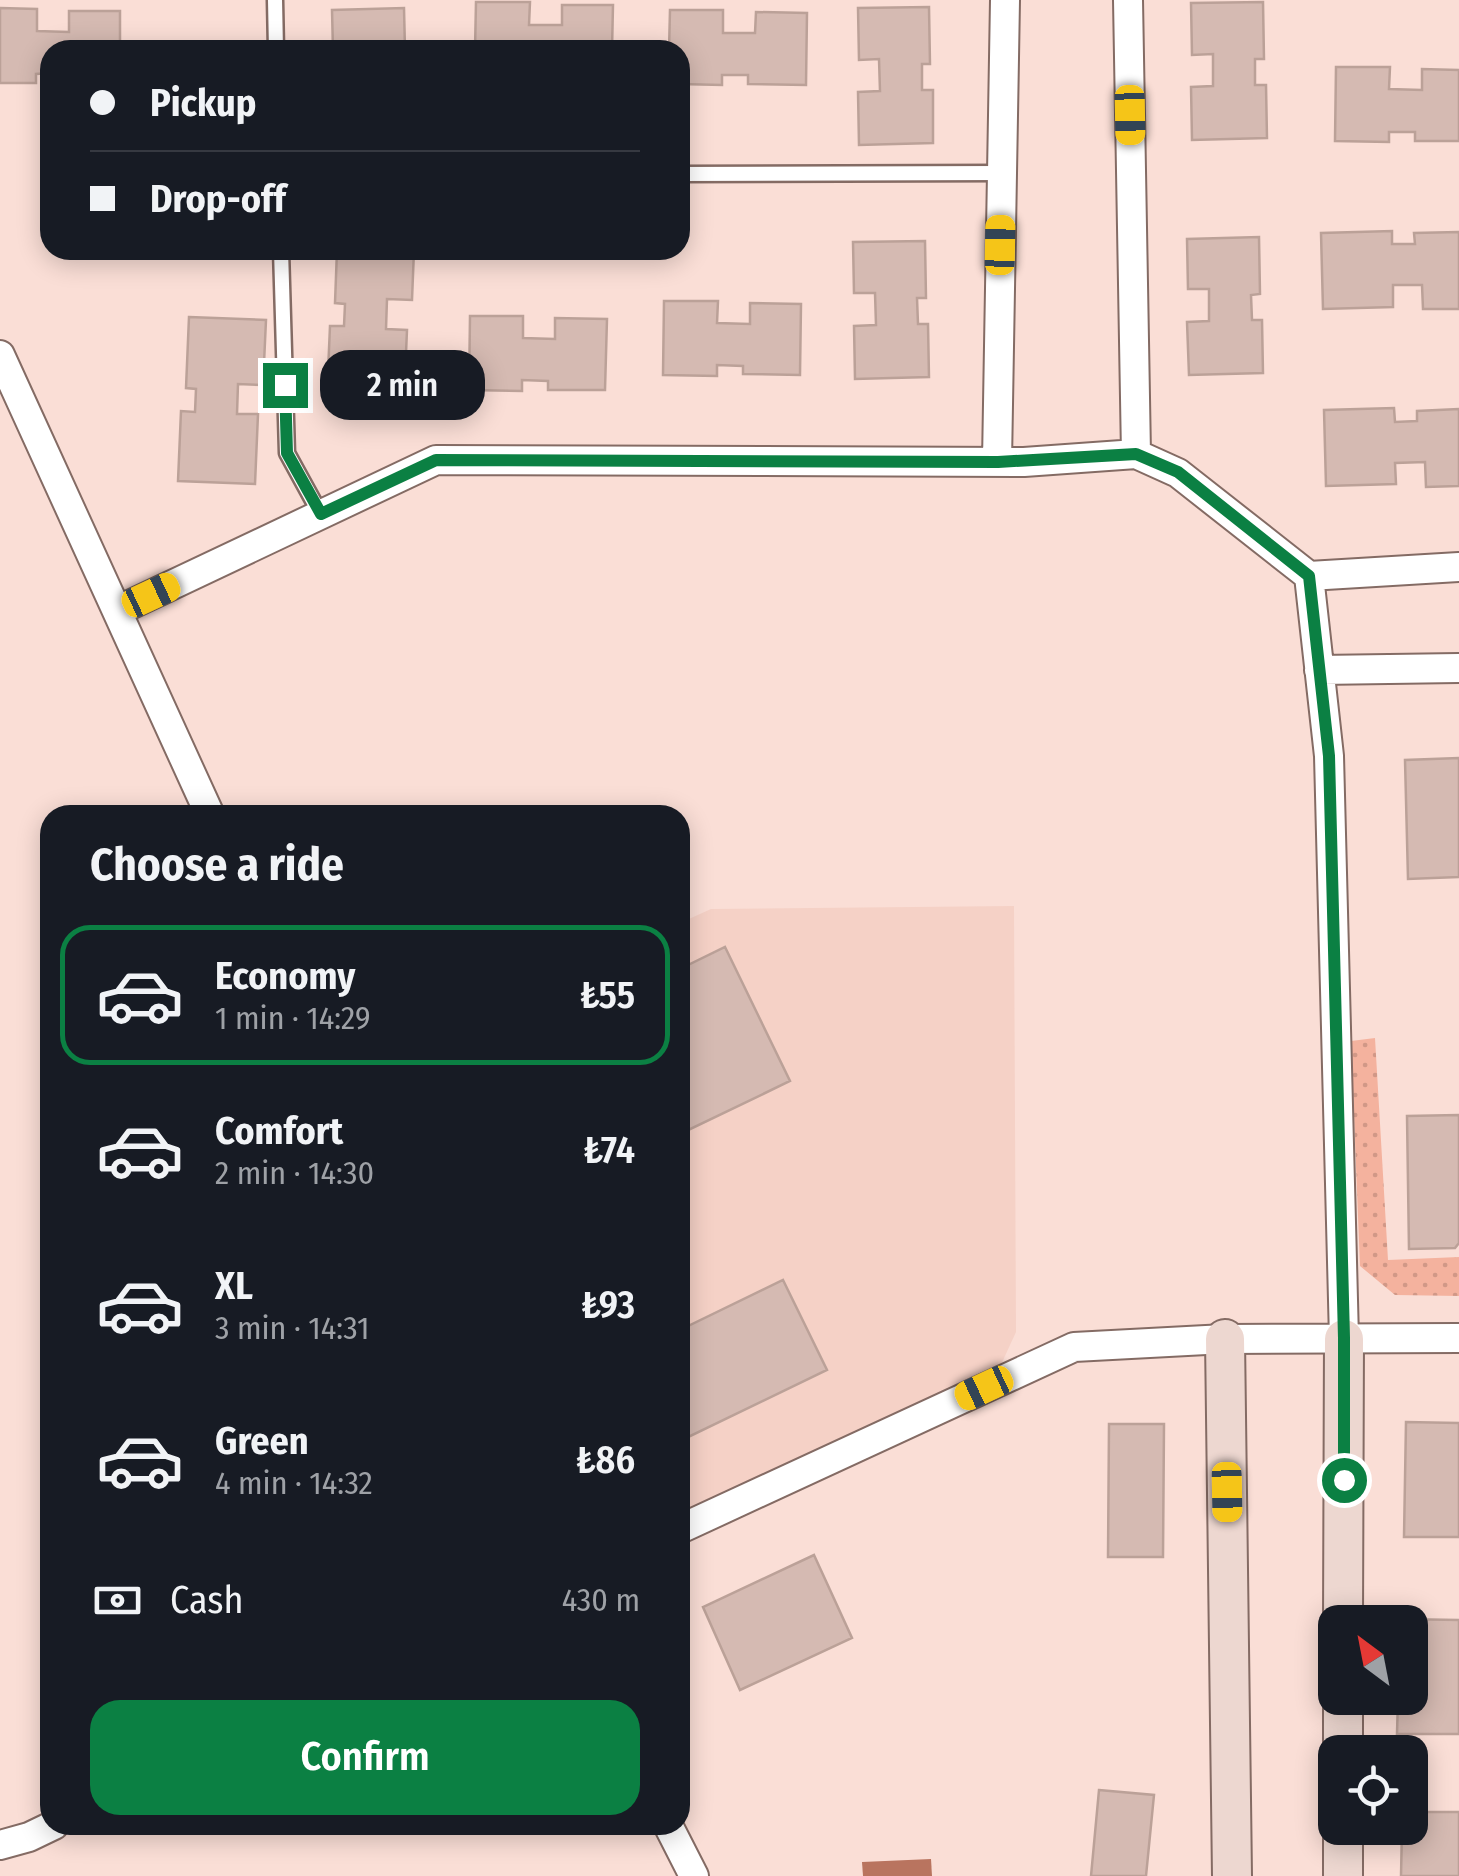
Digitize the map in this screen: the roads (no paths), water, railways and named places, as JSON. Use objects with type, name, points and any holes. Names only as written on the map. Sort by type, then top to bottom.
[{"type":"street","points":[[998,462],[1005,0]]},
{"type":"street","points":[[1128,0],[1136,454]]},
{"type":"street","points":[[0,354],[205,805]]},
{"type":"street","points":[[117,611],[436,460],[998,462],[1136,454],[1178,472],[1309,576],[1459,567]]},
{"type":"street","points":[[1309,576],[1329,756],[1344,1338],[1344,1605]]},
{"type":"street","points":[[1320,670],[1459,668]]},
{"type":"street","points":[[690,1523],[1074,1347],[1225,1339],[1459,1338]]},
{"type":"street","points":[[1225,1339],[1232,1876]]},
{"type":"street","points":[[0,1845],[40,1832]]},
{"type":"street","points":[[673,1835],[694,1876]]},
{"type":"street","points":[[1343,1845],[1343,1876]]},
{"type":"lane","points":[[275,0],[276,40]]},
{"type":"lane","points":[[690,174],[1002,173]]},
{"type":"lane","points":[[281,260],[287,453],[321,514]]}]
